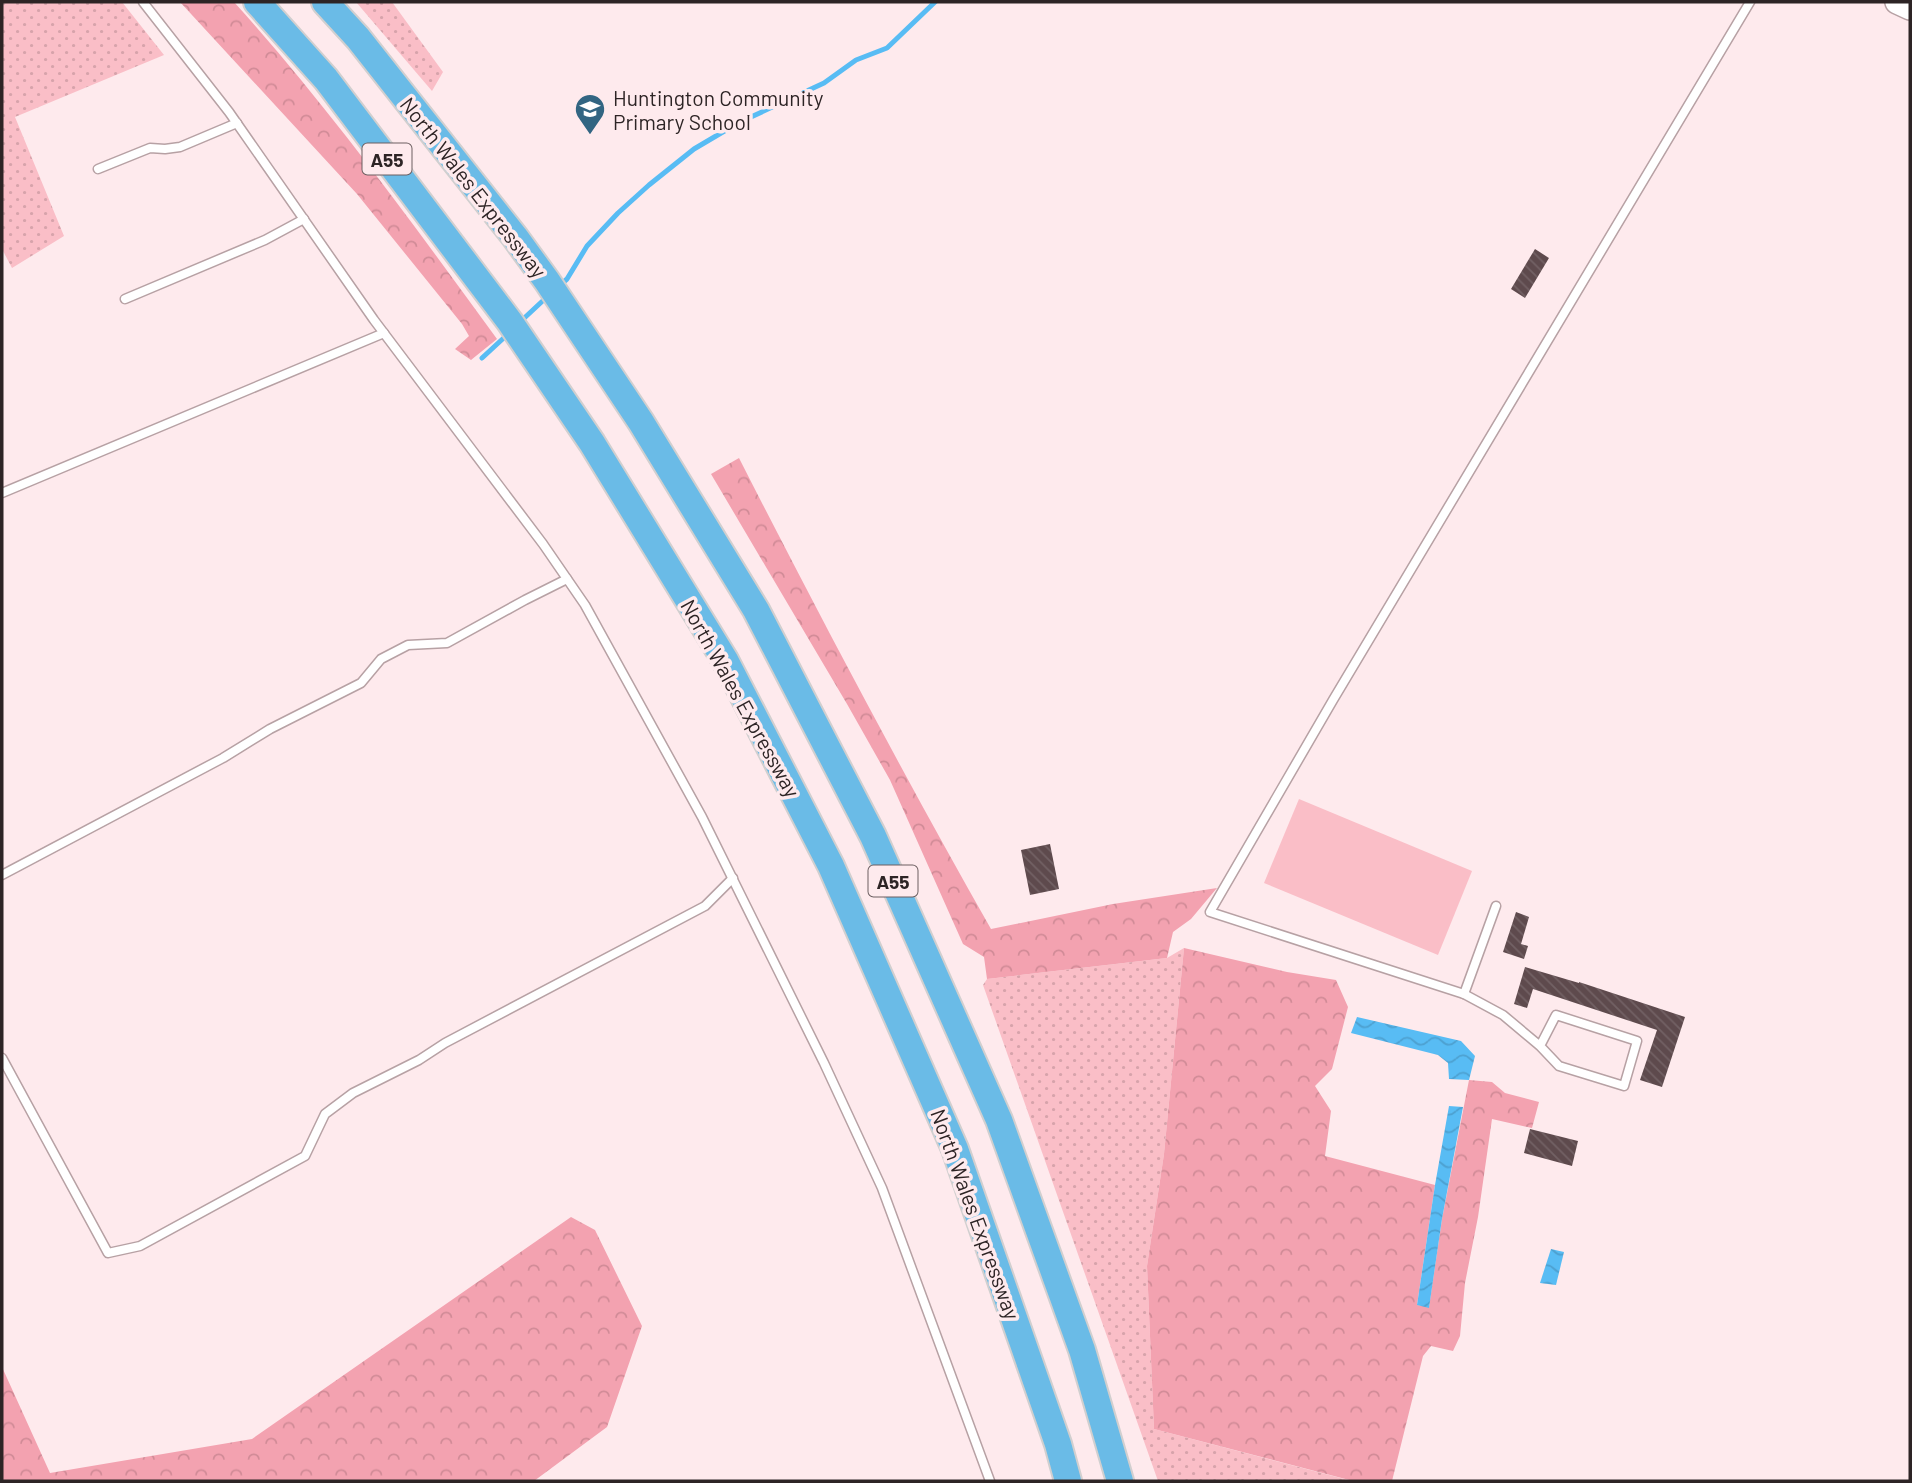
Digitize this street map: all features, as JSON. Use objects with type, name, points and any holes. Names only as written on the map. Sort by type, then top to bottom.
[{"type":"highway","name":"North Wales Expressway","points":[[257,2],[326,79],[510,322],[592,443],[725,660],[831,866],[955,1149],[1058,1444],[1068,1481]]},
{"type":"highway","name":"North Wales Expressway","points":[[325,2],[358,38],[547,281],[641,422],[756,610],[873,836],[999,1120],[1082,1350],[1120,1481]]},
{"type":"main road","points":[[1897,2],[1910,8]]},
{"type":"lane","points":[[143,2],[237,123],[384,333],[543,544],[591,617],[702,817],[824,1063],[882,1188],[990,1481]]},
{"type":"lane","points":[[1540,1046],[1556,1015],[1637,1041],[1624,1086],[1559,1066],[1503,1015],[1464,994],[1210,912],[1347,676],[1750,2]]},
{"type":"lane","points":[[98,169],[150,148],[180,147],[237,123]]},
{"type":"lane","points":[[125,299],[265,240],[304,219]]},
{"type":"lane","points":[[2,493],[384,333]]},
{"type":"lane","points":[[2,875],[360,683],[381,659],[408,645],[447,643],[567,579]]},
{"type":"lane","points":[[2,1058],[108,1253],[140,1246],[305,1156],[326,1114],[353,1093],[705,906],[733,878]]},
{"type":"lane","points":[[1464,994],[1496,906]]},
{"type":"shaded area","points":[[2,2],[122,2],[164,55],[15,117],[64,236],[12,268],[2,249]]},
{"type":"shaded area","points":[[356,2],[392,2],[443,72],[432,91]]},
{"type":"shaded area","points":[[1299,799],[1472,871],[1438,955],[1264,883]]},
{"type":"shaded area","points":[[1184,948],[1164,1154],[1147,1266],[1154,1429],[1352,1481],[1158,1481],[983,985],[987,979],[1167,958]]},
{"type":"green space","points":[[180,2],[234,2],[337,124],[497,339],[471,360],[455,349],[469,336],[462,324],[357,194]]},
{"type":"green space","points":[[739,458],[862,695],[991,929],[1113,904],[1217,888],[1191,919],[1173,932],[1167,958],[987,979],[984,957],[963,944],[890,780],[711,474]]},
{"type":"green space","points":[[1184,948],[1287,972],[1336,980],[1348,1007],[1332,1069],[1315,1086],[1331,1111],[1325,1156],[1435,1185],[1417,1305],[1429,1307],[1442,1219],[1469,1080],[1492,1082],[1505,1093],[1539,1102],[1532,1128],[1492,1119],[1478,1217],[1465,1283],[1460,1336],[1453,1351],[1431,1346],[1423,1356],[1392,1481],[1353,1481],[1154,1429],[1147,1266],[1164,1154]]},
{"type":"green space","points":[[571,1217],[595,1230],[642,1326],[607,1427],[534,1481],[2,1481],[2,1367],[50,1473],[252,1439]]},
{"type":"water","points":[[1357,1017],[1461,1041],[1475,1056],[1469,1080],[1449,1079],[1448,1063],[1438,1055],[1351,1033]]},
{"type":"water","points":[[1449,1106],[1463,1107],[1429,1308],[1417,1305]]},
{"type":"water","points":[[1551,1249],[1564,1252],[1556,1285],[1540,1283]]},
{"type":"building","points":[[1535,249],[1549,258],[1525,298],[1511,289]]},
{"type":"building","points":[[1050,844],[1059,889],[1030,895],[1021,850]]},
{"type":"building","points":[[1516,912],[1529,917],[1521,944],[1528,946],[1524,959],[1503,952]]},
{"type":"building","points":[[1525,967],[1685,1017],[1662,1087],[1640,1080],[1657,1030],[1533,989],[1527,1008],[1514,1004]]},
{"type":"building","points":[[1530,1129],[1578,1141],[1572,1166],[1524,1153]]},
{"type":"waterway","points":[[559,286],[567,279],[587,246],[618,213],[694,149],[738,123],[824,83],[856,60],[887,48],[935,2]]},
{"type":"waterway","points":[[520,322],[549,295]]},
{"type":"waterway","points":[[482,358],[508,334]]},
{"type":"place","name":"Huntington Community Primary School","points":[[590,136]]}]
